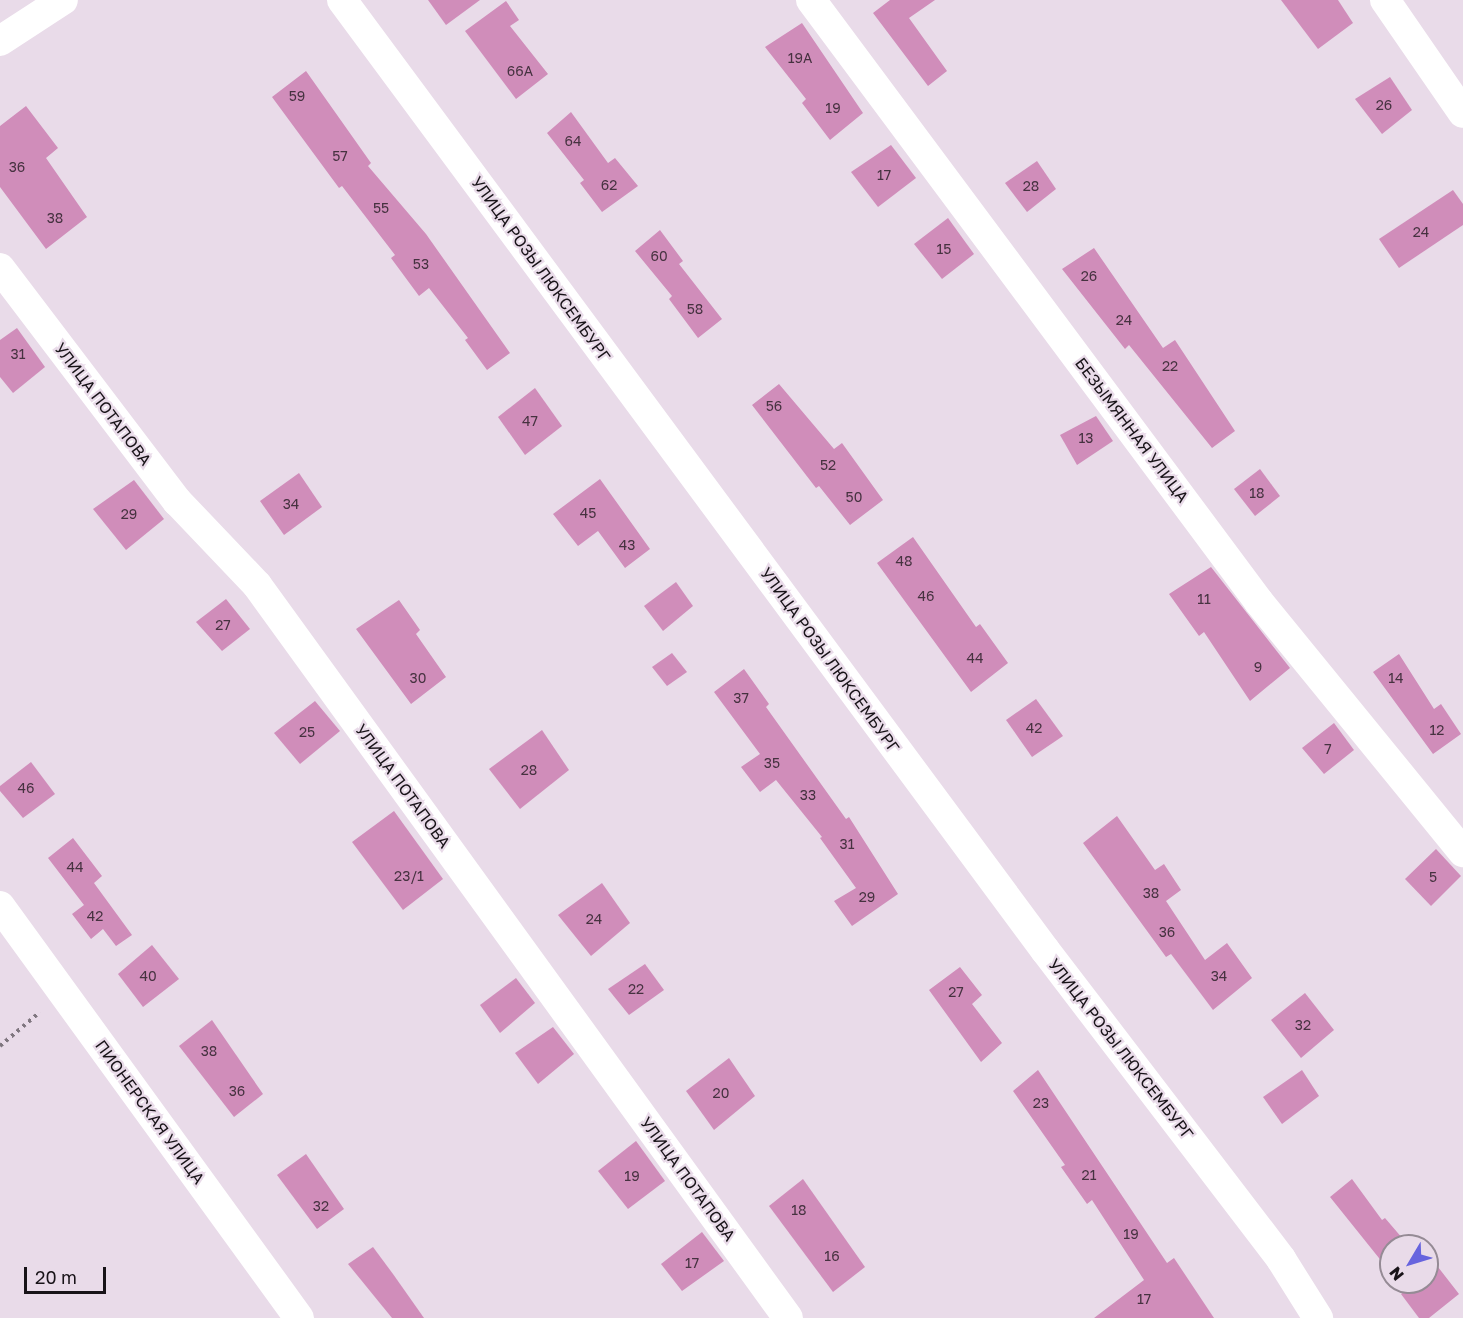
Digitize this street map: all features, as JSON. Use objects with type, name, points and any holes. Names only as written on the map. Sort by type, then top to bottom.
[{"type":"street","points":[[0,41],[63,0]]},
{"type":"street","name":"УЛИЦА РОЗЫ ЛЮКСЕМБУРГ","points":[[342,0],[1038,941],[1281,1258],[1318,1318]]},
{"type":"street","name":"БЕЗЫМЯННАЯ УЛИЦА","points":[[811,0],[1259,602],[1463,852]]},
{"type":"street","points":[[1385,0],[1463,113]]},
{"type":"street","name":"УЛИЦА ПОТАПОВА","points":[[0,268],[177,501],[257,585],[788,1318]]},
{"type":"street","name":"ПИОНЕРСКАЯ УЛИЦА","points":[[0,906],[299,1318]]},
{"type":"path","points":[[0,1046],[64,994]]},
{"type":"building","points":[[428,0],[480,0],[446,25]]},
{"type":"building","points":[[890,0],[935,0],[909,18],[947,71],[928,86],[873,13]]},
{"type":"building","points":[[1281,0],[1338,0],[1353,23],[1318,49]]},
{"type":"building","points":[[506,1],[519,20],[510,26],[548,74],[516,99],[465,31]]},
{"type":"building","points":[[802,23],[863,113],[830,140],[802,103],[806,99],[765,47]]},
{"type":"building","points":[[306,71],[371,163],[368,166],[426,234],[510,353],[487,370],[465,340],[468,338],[429,288],[419,296],[391,258],[395,255],[342,186],[339,188],[272,97]]},
{"type":"building","points":[[1390,77],[1412,110],[1382,134],[1355,99]]},
{"type":"building","points":[[26,106],[58,148],[46,158],[87,217],[46,249],[0,187],[0,126]]},
{"type":"building","points":[[571,112],[608,163],[615,158],[638,186],[602,212],[580,183],[584,180],[547,133]]},
{"type":"building","points":[[891,145],[916,178],[878,207],[851,172]]},
{"type":"building","points":[[1037,161],[1056,189],[1027,212],[1005,183]]},
{"type":"building","points":[[1453,190],[1463,204],[1463,225],[1399,268],[1379,239]]},
{"type":"building","points":[[948,218],[974,254],[942,279],[914,244]]},
{"type":"building","points":[[660,230],[683,261],[679,264],[722,319],[698,338],[669,299],[672,296],[635,251]]},
{"type":"building","points":[[1094,248],[1163,348],[1175,340],[1235,431],[1212,448],[1129,345],[1125,349],[1062,269]]},
{"type":"building","points":[[17,328],[45,367],[13,393],[0,377],[0,340]]},
{"type":"building","points":[[779,384],[834,449],[842,443],[883,500],[850,525],[819,486],[816,488],[752,405]]},
{"type":"building","points":[[535,388],[562,426],[525,455],[498,417]]},
{"type":"building","points":[[1096,416],[1113,441],[1077,465],[1060,435]]},
{"type":"building","points":[[1260,469],[1280,496],[1255,516],[1234,489]]},
{"type":"building","points":[[299,473],[322,507],[284,535],[260,501]]},
{"type":"building","points":[[600,479],[650,549],[625,568],[598,531],[578,546],[553,514]]},
{"type":"building","points":[[134,480],[164,519],[126,550],[93,509]]},
{"type":"building","points":[[913,537],[976,627],[980,624],[1008,663],[971,692],[877,563]]},
{"type":"building","points":[[1211,567],[1290,668],[1250,701],[1204,632],[1199,636],[1169,594]]},
{"type":"building","points":[[676,582],[693,606],[663,631],[644,606]]},
{"type":"building","points":[[226,599],[250,629],[222,651],[196,622]]},
{"type":"building","points":[[399,600],[420,630],[416,634],[446,677],[411,704],[356,629]]},
{"type":"building","points":[[672,653],[687,672],[667,686],[652,667]]},
{"type":"building","points":[[1399,654],[1434,709],[1441,704],[1461,734],[1433,754],[1373,672]]},
{"type":"building","points":[[744,669],[769,704],[766,707],[846,819],[849,817],[898,894],[852,926],[834,901],[856,888],[820,838],[822,837],[776,780],[760,792],[741,767],[760,754],[714,692]]},
{"type":"building","points":[[1036,699],[1063,736],[1032,757],[1006,720]]},
{"type":"building","points":[[315,701],[340,731],[300,764],[274,733]]},
{"type":"building","points":[[1334,723],[1354,750],[1324,774],[1302,748]]},
{"type":"building","points":[[542,730],[569,770],[520,809],[489,769]]},
{"type":"building","points":[[31,762],[55,794],[23,818],[0,791],[0,786]]},
{"type":"building","points":[[394,811],[443,879],[403,910],[352,842]]},
{"type":"building","points":[[1117,816],[1155,870],[1164,864],[1181,890],[1166,901],[1205,960],[1227,943],[1252,978],[1213,1010],[1171,954],[1166,957],[1083,843]]},
{"type":"building","points":[[73,838],[102,876],[94,883],[132,935],[116,946],[103,929],[91,939],[72,914],[84,905],[48,858]]},
{"type":"building","points":[[1436,849],[1461,876],[1431,906],[1405,879]]},
{"type":"building","points":[[602,883],[630,923],[591,956],[558,915]]},
{"type":"building","points":[[152,945],[179,979],[143,1007],[118,974]]},
{"type":"building","points":[[645,964],[664,990],[629,1015],[608,989]]},
{"type":"building","points":[[960,967],[982,995],[972,1004],[1002,1043],[981,1062],[929,990]]},
{"type":"building","points":[[516,978],[535,1003],[500,1033],[480,1005]]},
{"type":"building","points":[[1305,993],[1334,1030],[1301,1058],[1271,1020]]},
{"type":"building","points":[[212,1020],[263,1094],[234,1117],[179,1046]]},
{"type":"building","points":[[553,1027],[574,1054],[538,1084],[515,1053]]},
{"type":"building","points":[[729,1058],[755,1096],[714,1130],[686,1091]]},
{"type":"building","points":[[1038,1070],[1167,1263],[1174,1258],[1214,1318],[1094,1318],[1144,1280],[1092,1200],[1087,1204],[1061,1167],[1065,1165],[1013,1091]]},
{"type":"building","points":[[1302,1070],[1319,1096],[1282,1124],[1263,1097]]},
{"type":"building","points":[[636,1141],[665,1181],[628,1209],[598,1171]]},
{"type":"building","points":[[306,1154],[344,1209],[317,1229],[277,1175]]},
{"type":"building","points":[[803,1179],[865,1267],[833,1292],[769,1206]]},
{"type":"building","points":[[1352,1179],[1382,1220],[1385,1218],[1399,1234],[1379,1234],[1379,1258],[1330,1197]]},
{"type":"building","points":[[702,1232],[724,1261],[682,1291],[661,1264]]},
{"type":"building","points":[[373,1247],[424,1318],[392,1318],[348,1264]]},
{"type":"building","points":[[1439,1268],[1459,1294],[1429,1318],[1419,1318],[1401,1294],[1439,1294]]}]
